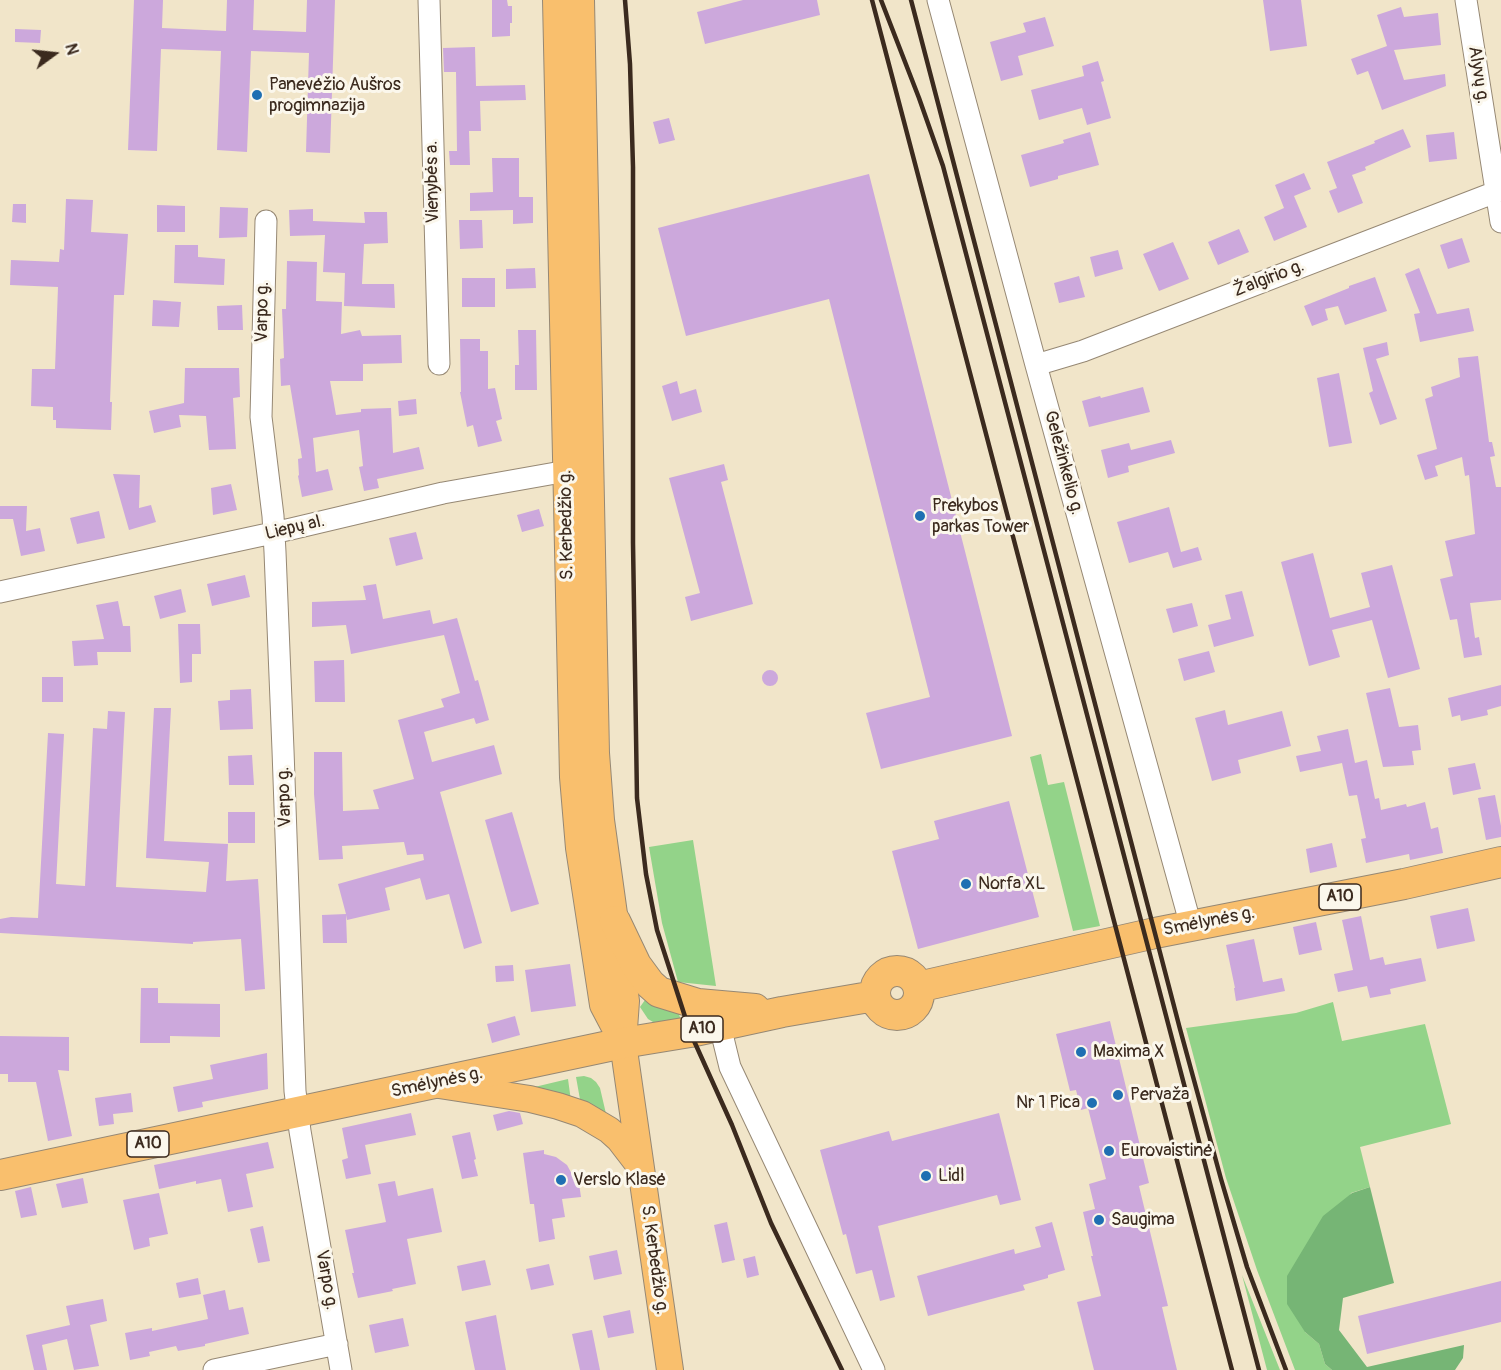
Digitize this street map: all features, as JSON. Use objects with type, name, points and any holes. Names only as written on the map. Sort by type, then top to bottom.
[{"type":"highway","name":"Smėlynės g.","points":[[0,1175],[782,1012],[875,996],[880,1008],[885,1012],[891,1015],[904,1015],[915,1006],[918,1000],[918,987],[1191,926],[1404,884],[1501,862]]},
{"type":"highway","points":[[615,921],[636,965],[658,992],[698,1004],[782,1012]]},
{"type":"main road","name":"S. Kerbedžio g.","points":[[555,0],[578,471],[601,820],[626,1001],[623,1044],[670,1370]]},
{"type":"main road","name":"S. Kerbedžio g.","points":[[581,0],[578,471],[572,756],[579,848],[603,1005],[623,1044]]},
{"type":"main road","points":[[433,1084],[530,1099],[582,1114],[620,1139],[641,1168]]},
{"type":"street","name":"Vienybės a.","points":[[429,0],[439,364]]},
{"type":"street","name":"Geležinkelio g.","points":[[938,0],[1191,926]]},
{"type":"street","name":"Alyvų g.","points":[[1466,0],[1499,190],[1501,222]]},
{"type":"street","name":"Žalgirio g.","points":[[1036,365],[1083,351],[1499,190]]},
{"type":"street","name":"Varpo g.","points":[[266,221],[261,417],[274,533],[297,1112],[341,1370]]},
{"type":"street","name":"Liepų al.","points":[[0,592],[274,533],[443,493],[578,471]]},
{"type":"street","points":[[720,1026],[730,1067],[874,1370]]},
{"type":"street","points":[[214,1370],[337,1344]]},
{"type":"green space","points":[[1041,754],[1048,785],[1064,782],[1100,926],[1073,931],[1030,757]]},
{"type":"green space","points":[[693,840],[716,986],[678,982],[662,923],[649,847]]},
{"type":"green space","points":[[650,993],[676,1006],[681,1020],[662,1024],[648,1019],[640,1007]]},
{"type":"green space","points":[[1333,1002],[1342,1041],[1425,1024],[1451,1124],[1360,1147],[1370,1187],[1351,1193],[1305,1332],[1319,1344],[1325,1364],[1332,1370],[1295,1370],[1257,1270],[1226,1178],[1186,1028],[1296,1013]]},
{"type":"green space","points":[[576,1077],[591,1078],[600,1088],[607,1118],[581,1105]]},
{"type":"green space","points":[[568,1079],[571,1101],[522,1090]]},
{"type":"green space","points":[[1370,1187],[1394,1283],[1343,1298],[1339,1330],[1367,1367],[1464,1345],[1463,1358],[1455,1370],[1332,1370],[1325,1364],[1319,1344],[1305,1332],[1287,1304],[1287,1276],[1323,1216],[1352,1193]]},
{"type":"green space","points":[[1242,1275],[1280,1370],[1267,1370]]},
{"type":"building","points":[[134,0],[163,0],[162,28],[226,31],[227,0],[254,0],[253,30],[306,32],[307,0],[335,0],[330,153],[306,152],[309,53],[251,51],[247,152],[217,150],[221,51],[161,49],[157,151],[128,150]]},
{"type":"building","points":[[492,0],[507,0],[508,6],[512,6],[510,36],[492,37]]},
{"type":"building","points":[[743,0],[817,0],[820,15],[705,44],[697,12]]},
{"type":"building","points":[[1263,0],[1301,0],[1307,46],[1270,51]]},
{"type":"building","points":[[1401,7],[1404,17],[1438,13],[1441,45],[1394,50],[1404,80],[1445,74],[1446,86],[1382,110],[1368,71],[1357,75],[1351,59],[1387,46],[1377,15]]},
{"type":"building","points":[[1045,17],[1054,46],[1018,56],[1023,75],[1001,81],[990,42],[1026,32],[1023,23]]},
{"type":"building","points":[[15,29],[41,30],[40,43],[15,42]]},
{"type":"building","points":[[475,47],[476,86],[525,85],[526,100],[480,101],[481,131],[469,131],[470,165],[450,165],[449,151],[457,151],[456,72],[444,72],[443,48]]},
{"type":"building","points":[[1098,61],[1111,118],[1087,125],[1082,108],[1039,120],[1031,90],[1084,76],[1082,66]]},
{"type":"building","points":[[669,118],[675,140],[659,144],[653,122]]},
{"type":"building","points":[[1403,129],[1411,147],[1352,175],[1363,203],[1338,213],[1329,191],[1337,188],[1327,162]]},
{"type":"building","points":[[1090,132],[1099,165],[1058,176],[1058,179],[1030,187],[1021,155],[1064,143],[1063,140]]},
{"type":"building","points":[[1454,132],[1457,159],[1429,162],[1426,135]]},
{"type":"building","points":[[492,158],[519,158],[519,197],[533,197],[533,223],[513,224],[513,210],[470,211],[470,193],[493,192]]},
{"type":"building","points":[[1304,173],[1311,189],[1294,196],[1307,227],[1274,241],[1264,217],[1284,208],[1275,185]]},
{"type":"building","name":"Prekybos parkas Tower","points":[[869,174],[1012,736],[881,769],[866,713],[930,697],[829,299],[686,336],[658,228]]},
{"type":"building","points":[[66,199],[93,200],[91,232],[128,234],[124,295],[114,295],[111,430],[56,428],[56,420],[53,420],[53,407],[31,406],[32,369],[55,369],[58,287],[10,285],[11,260],[59,262],[60,249],[64,250]]},
{"type":"building","points":[[13,204],[26,204],[26,223],[12,222]]},
{"type":"building","points":[[157,205],[185,206],[185,232],[157,232]]},
{"type":"building","points":[[220,207],[248,208],[247,237],[219,238]]},
{"type":"building","points":[[313,209],[313,221],[365,223],[364,212],[387,212],[388,243],[364,244],[362,284],[394,284],[395,308],[344,306],[345,273],[323,272],[325,235],[290,236],[289,210]]},
{"type":"building","points":[[459,220],[482,220],[483,248],[460,249]]},
{"type":"building","points":[[1239,229],[1249,252],[1218,265],[1208,242]]},
{"type":"building","points":[[1462,238],[1470,262],[1448,269],[1440,245]]},
{"type":"building","points":[[1173,242],[1189,279],[1159,291],[1143,254]]},
{"type":"building","points":[[175,245],[198,245],[198,257],[225,259],[224,285],[174,283]]},
{"type":"building","points":[[1118,250],[1123,269],[1095,277],[1090,257]]},
{"type":"building","points":[[287,261],[317,262],[316,301],[342,302],[341,334],[360,330],[362,336],[401,335],[402,363],[363,364],[363,381],[330,381],[336,415],[361,412],[361,409],[391,408],[393,453],[419,447],[424,469],[377,479],[379,488],[364,491],[359,467],[363,466],[359,430],[313,438],[316,472],[328,469],[333,490],[302,497],[298,459],[302,458],[290,385],[281,386],[280,359],[284,358],[282,309],[286,309]]},
{"type":"building","points":[[535,268],[536,288],[506,289],[506,269]]},
{"type":"building","points":[[1419,268],[1437,314],[1469,308],[1474,331],[1420,342],[1414,314],[1420,313],[1405,274]]},
{"type":"building","points":[[1079,276],[1085,297],[1059,303],[1054,283]]},
{"type":"building","points":[[1375,277],[1387,311],[1345,325],[1338,306],[1325,309],[1328,320],[1312,326],[1304,306]]},
{"type":"building","points":[[462,278],[495,278],[495,307],[462,307]]},
{"type":"building","points":[[153,300],[181,302],[179,327],[152,326]]},
{"type":"building","points":[[242,305],[243,330],[218,330],[217,306]]},
{"type":"building","points":[[518,330],[536,330],[537,390],[515,390],[515,365],[519,365]]},
{"type":"building","points":[[460,339],[480,339],[480,351],[488,351],[488,389],[495,388],[502,419],[496,421],[502,441],[478,447],[473,425],[467,427],[460,392]]},
{"type":"building","points":[[1387,342],[1389,355],[1376,359],[1397,419],[1380,425],[1369,393],[1373,391],[1363,348]]},
{"type":"building","points":[[1478,356],[1489,442],[1492,442],[1495,456],[1490,457],[1496,487],[1501,487],[1501,600],[1470,603],[1475,638],[1479,637],[1482,655],[1464,658],[1457,619],[1450,620],[1440,579],[1453,576],[1445,541],[1475,534],[1469,475],[1465,476],[1462,457],[1435,466],[1438,476],[1425,480],[1417,455],[1437,449],[1425,399],[1433,396],[1431,387],[1460,377],[1458,358]]},
{"type":"building","points":[[185,368],[239,368],[240,397],[233,398],[236,449],[209,450],[206,416],[179,415],[181,427],[154,433],[149,411],[184,403]]},
{"type":"building","points":[[1339,373],[1352,443],[1329,447],[1317,378]]},
{"type":"building","points":[[677,381],[680,394],[696,389],[702,412],[672,421],[662,386]]},
{"type":"building","points":[[1143,387],[1150,412],[1089,427],[1082,401]]},
{"type":"building","points":[[416,399],[417,414],[399,416],[398,401]]},
{"type":"building","points":[[1171,440],[1175,453],[1128,466],[1129,472],[1108,478],[1101,450],[1129,443],[1131,450]]},
{"type":"building","points":[[724,464],[728,480],[721,482],[753,604],[691,621],[685,597],[700,593],[669,478]]},
{"type":"building","points":[[113,474],[140,475],[139,508],[151,505],[156,522],[129,530]]},
{"type":"building","points":[[231,484],[237,510],[213,515],[211,488]]},
{"type":"building","points":[[0,506],[27,506],[26,531],[40,528],[45,551],[21,556],[13,519],[0,519]]},
{"type":"building","points":[[1169,507],[1181,552],[1198,547],[1202,560],[1173,568],[1168,552],[1129,563],[1117,522]]},
{"type":"building","points":[[539,509],[544,526],[522,532],[517,515]]},
{"type":"building","points":[[99,511],[105,538],[77,544],[70,518]]},
{"type":"building","points":[[416,532],[423,559],[396,566],[389,538]]},
{"type":"building","points":[[1313,553],[1330,618],[1370,607],[1361,573],[1392,565],[1420,669],[1388,678],[1372,620],[1332,630],[1340,657],[1309,666],[1281,562]]},
{"type":"building","points":[[245,575],[250,597],[212,606],[207,584]]},
{"type":"building","points":[[376,584],[383,619],[430,610],[433,624],[457,618],[489,720],[476,724],[474,718],[424,732],[432,762],[494,745],[502,774],[440,792],[482,943],[464,949],[449,894],[426,900],[420,878],[385,888],[390,910],[347,920],[346,915],[347,943],[323,943],[322,915],[346,914],[338,884],[424,860],[423,854],[407,855],[404,842],[342,846],[343,859],[319,860],[314,794],[314,752],[342,752],[343,811],[379,809],[373,790],[414,779],[398,720],[444,707],[441,699],[460,693],[444,635],[351,654],[346,625],[312,627],[312,602],[366,600],[363,586]]},
{"type":"building","points":[[181,589],[186,612],[160,619],[154,596]]},
{"type":"building","points":[[1242,591],[1254,636],[1214,647],[1208,625],[1231,619],[1225,595]]},
{"type":"building","points":[[118,601],[123,626],[130,626],[131,652],[97,652],[98,665],[74,666],[72,641],[104,639],[96,605]]},
{"type":"building","points":[[1192,603],[1198,626],[1173,633],[1166,609]]},
{"type":"building","points":[[178,624],[200,624],[201,654],[192,654],[192,682],[180,683]]},
{"type":"building","points":[[1209,651],[1215,672],[1184,681],[1178,659]]},
{"type":"building","points":[[344,660],[345,702],[315,702],[314,661]]},
{"type":"building","points":[[767,670],[773,670],[778,678],[776,684],[767,686],[762,681],[762,675]]},
{"type":"building","points":[[42,677],[63,677],[63,702],[42,702]]},
{"type":"building","points":[[1501,685],[1501,706],[1487,710],[1488,715],[1461,721],[1460,715],[1452,717],[1448,698]]},
{"type":"building","points":[[1390,688],[1399,727],[1418,725],[1421,750],[1412,751],[1414,765],[1383,767],[1366,693]]},
{"type":"building","points":[[251,689],[253,729],[220,730],[218,701],[230,700],[230,690]]},
{"type":"building","points":[[154,708],[171,708],[164,841],[228,844],[226,881],[258,879],[265,989],[245,991],[241,939],[193,942],[193,944],[0,933],[0,919],[38,918],[48,733],[64,734],[56,884],[85,886],[93,728],[107,729],[108,711],[125,712],[116,887],[206,892],[209,862],[146,858]]},
{"type":"building","points":[[1225,710],[1228,725],[1282,711],[1291,746],[1238,760],[1241,773],[1212,781],[1195,718]]},
{"type":"building","points":[[1348,729],[1355,763],[1367,760],[1375,799],[1379,798],[1381,810],[1425,802],[1431,829],[1438,827],[1443,853],[1410,860],[1409,854],[1366,863],[1361,839],[1366,838],[1357,795],[1349,796],[1342,763],[1300,772],[1296,756],[1321,751],[1317,736]]},
{"type":"building","points":[[252,755],[254,785],[229,785],[228,756]]},
{"type":"building","points":[[1475,763],[1481,789],[1453,795],[1448,768]]},
{"type":"building","points":[[1495,795],[1501,837],[1486,840],[1478,798]]},
{"type":"building","name":"Norfa XL","points":[[1009,801],[1039,917],[918,949],[892,851],[939,839],[934,821]]},
{"type":"building","points":[[228,812],[255,812],[255,843],[228,843]]},
{"type":"building","points":[[512,812],[539,904],[511,912],[485,820]]},
{"type":"building","points":[[1332,843],[1337,867],[1310,873],[1306,849]]},
{"type":"building","points":[[1468,908],[1475,941],[1437,949],[1430,916]]},
{"type":"building","points":[[1361,916],[1370,960],[1383,957],[1385,965],[1421,958],[1426,981],[1390,989],[1391,994],[1370,998],[1367,986],[1338,992],[1334,974],[1353,970],[1342,920]]},
{"type":"building","points":[[1316,922],[1322,950],[1299,955],[1293,927]]},
{"type":"building","points":[[1254,939],[1263,982],[1282,978],[1285,991],[1236,1001],[1226,945]]},
{"type":"building","points":[[570,964],[576,1006],[531,1012],[525,970]]},
{"type":"building","points":[[513,965],[514,981],[496,982],[495,966]]},
{"type":"building","points":[[141,988],[158,988],[158,1003],[220,1004],[220,1037],[170,1036],[170,1043],[140,1043]]},
{"type":"building","points":[[515,1016],[520,1035],[492,1043],[487,1024]]},
{"type":"building","points":[[1110,1021],[1149,1183],[1139,1186],[1168,1306],[1162,1307],[1177,1370],[1094,1370],[1077,1302],[1101,1296],[1083,1212],[1095,1209],[1089,1184],[1106,1179],[1088,1108],[1081,1110],[1076,1090],[1070,1091],[1056,1034]]},
{"type":"building","points":[[0,1036],[69,1037],[69,1071],[58,1070],[72,1136],[48,1141],[36,1082],[8,1082],[8,1074],[0,1074]]},
{"type":"building","points":[[267,1053],[268,1089],[202,1102],[203,1107],[178,1112],[173,1087],[213,1079],[210,1065]]},
{"type":"building","points":[[131,1093],[133,1112],[113,1114],[114,1124],[99,1126],[95,1098]]},
{"type":"building","points":[[509,1111],[520,1113],[523,1124],[497,1131],[493,1115]]},
{"type":"building","points":[[411,1113],[416,1135],[365,1145],[371,1174],[346,1179],[342,1160],[348,1158],[342,1128]]},
{"type":"building","name":"Lidl","points":[[999,1113],[1021,1200],[1000,1205],[997,1195],[878,1226],[895,1297],[880,1301],[872,1270],[856,1274],[820,1150],[889,1131],[892,1141]]},
{"type":"building","points":[[470,1132],[478,1176],[462,1179],[452,1136]]},
{"type":"building","points":[[268,1142],[274,1168],[246,1174],[253,1207],[228,1212],[221,1179],[196,1184],[196,1181],[159,1189],[154,1165]]},
{"type":"building","points":[[544,1150],[544,1154],[556,1157],[567,1165],[574,1178],[578,1177],[581,1197],[562,1199],[565,1217],[552,1219],[555,1239],[539,1242],[534,1204],[530,1204],[523,1153]]},
{"type":"building","points":[[83,1178],[88,1203],[62,1208],[56,1184]]},
{"type":"building","points":[[395,1181],[398,1196],[433,1188],[442,1232],[407,1239],[416,1284],[358,1298],[345,1230],[386,1222],[378,1184]]},
{"type":"building","points":[[31,1187],[37,1215],[21,1218],[15,1191]]},
{"type":"building","points":[[159,1193],[168,1234],[149,1238],[150,1246],[134,1250],[123,1200]]},
{"type":"building","points":[[727,1222],[735,1260],[722,1263],[714,1225]]},
{"type":"building","points":[[1052,1222],[1065,1270],[1048,1275],[1048,1278],[1023,1285],[1025,1290],[928,1316],[917,1276],[1014,1249],[1015,1254],[1041,1247],[1035,1227]]},
{"type":"building","points":[[263,1226],[270,1261],[258,1263],[250,1229]]},
{"type":"building","points":[[617,1250],[622,1274],[594,1280],[589,1256]]},
{"type":"building","points":[[755,1256],[759,1275],[747,1278],[743,1259]]},
{"type":"building","points":[[485,1260],[491,1285],[462,1291],[457,1266]]},
{"type":"building","points":[[549,1264],[554,1285],[531,1290],[526,1269]]},
{"type":"building","points":[[198,1278],[201,1294],[179,1298],[176,1283]]},
{"type":"building","points":[[1501,1281],[1501,1322],[1367,1354],[1358,1316]]},
{"type":"building","points":[[225,1290],[229,1310],[243,1307],[249,1334],[178,1351],[176,1346],[149,1352],[150,1356],[130,1360],[125,1333],[152,1328],[152,1331],[208,1319],[203,1295]]},
{"type":"building","points":[[103,1299],[107,1321],[90,1325],[99,1366],[74,1370],[67,1339],[42,1345],[47,1370],[34,1370],[26,1335],[70,1325],[66,1306]]},
{"type":"building","points":[[630,1310],[634,1333],[608,1338],[603,1316]]},
{"type":"building","points":[[496,1315],[506,1370],[475,1370],[465,1322]]},
{"type":"building","points":[[403,1318],[409,1346],[375,1353],[369,1325]]},
{"type":"building","points":[[592,1330],[600,1370],[580,1370],[572,1334]]},
{"type":"railway","points":[[625,0],[630,64],[633,167],[633,543],[637,798],[646,874],[657,930],[690,1032],[732,1125],[771,1223],[842,1370]]},
{"type":"railway","points":[[872,0],[1232,1370]]},
{"type":"railway","points":[[881,0],[943,166],[1259,1370]]},
{"type":"railway","points":[[911,0],[1221,1179],[1247,1267],[1286,1370]]},
{"type":"place","name":"Panevėžio Aušros progimnazija","points":[[257,95]]},
{"type":"place","name":"Prekybos parkas Tower","points":[[920,516]]},
{"type":"place","name":"Norfa XL","points":[[966,884]]},
{"type":"place","name":"Maxima X","points":[[1081,1052]]},
{"type":"place","name":"Pervaža","points":[[1118,1095]]},
{"type":"place","name":"Nr 1 Pica","points":[[1092,1103]]},
{"type":"place","name":"Eurovaistinė","points":[[1109,1151]]},
{"type":"place","name":"Lidl","points":[[926,1176]]},
{"type":"place","name":"Verslo Klasė","points":[[561,1180]]},
{"type":"place","name":"Saugima","points":[[1099,1220]]}]
